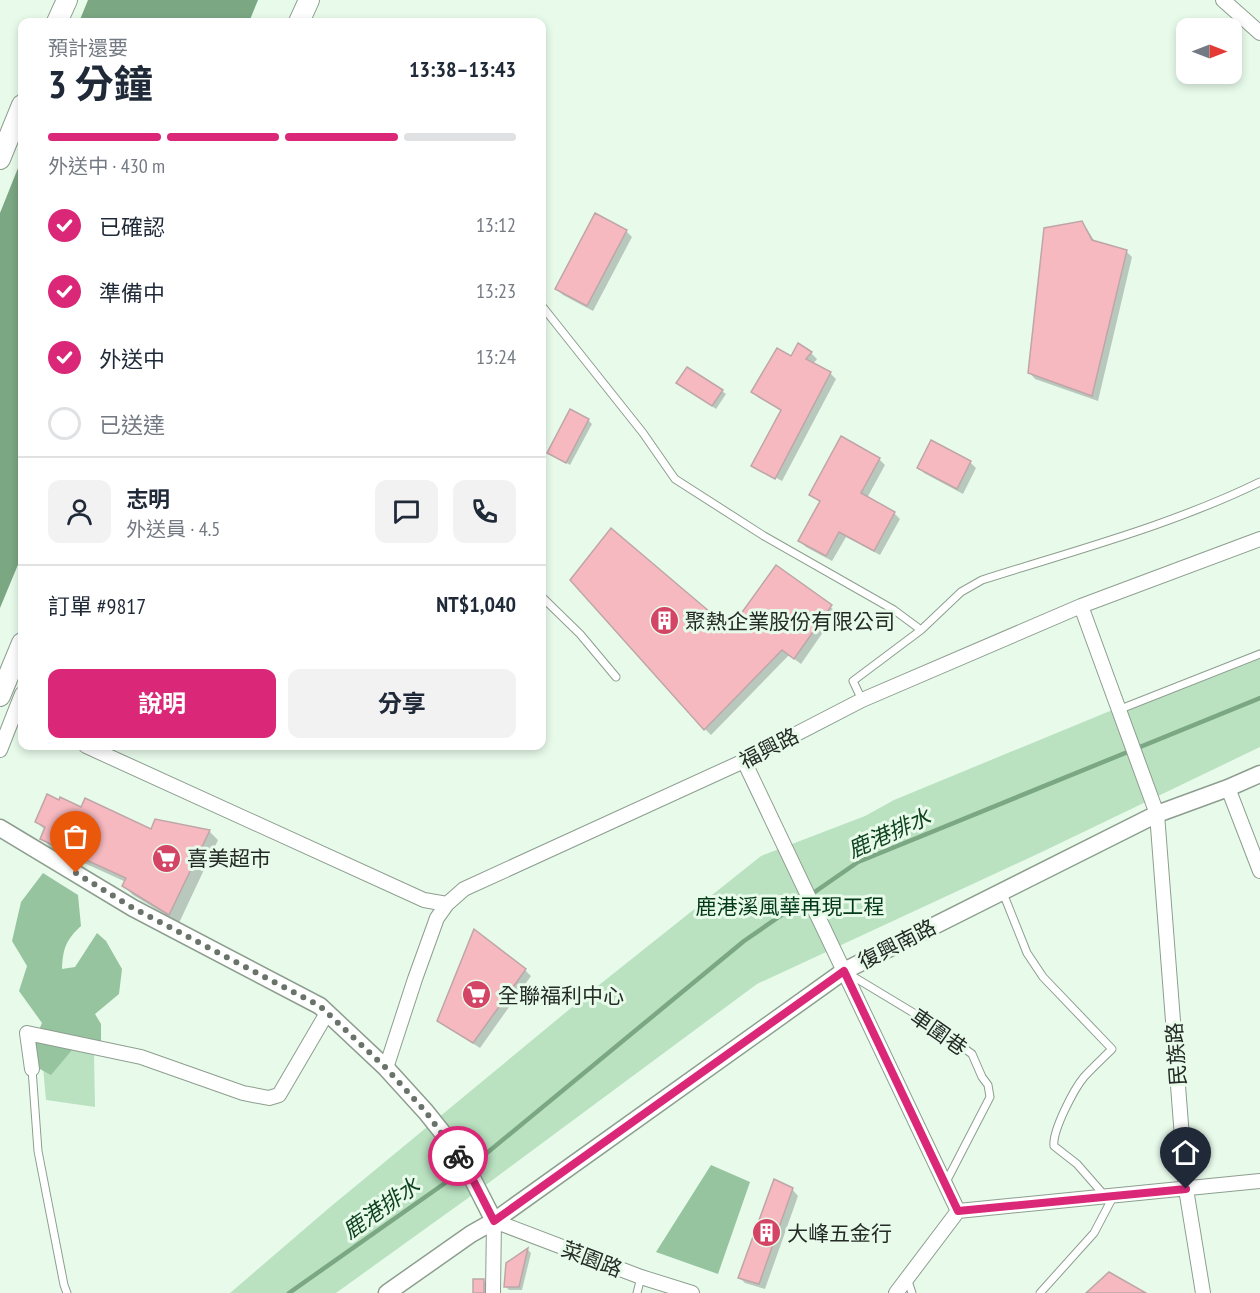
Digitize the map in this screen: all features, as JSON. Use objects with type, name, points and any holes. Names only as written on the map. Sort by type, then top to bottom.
[{"type":"main road","points":[[59,18],[67,0]]},
{"type":"main road","points":[[301,18],[309,0]]},
{"type":"main road","points":[[0,159],[18,115]]},
{"type":"main road","points":[[0,696],[18,653]]},
{"type":"street","points":[[1223,0],[1260,33]]},
{"type":"street","name":"福興路","points":[[386,1068],[434,928],[447,904],[464,890],[744,761],[862,700],[1081,606],[1260,539]]},
{"type":"street","name":"民族路","points":[[1081,606],[1157,814],[1186,1189],[1203,1293]]},
{"type":"street","points":[[0,750],[18,716]]},
{"type":"street","points":[[95,750],[424,900],[447,904]]},
{"type":"street","points":[[744,761],[958,1211]]},
{"type":"street","name":"復興南路","points":[[387,1293],[471,1234],[494,1221],[844,971],[1157,814],[1260,774]]},
{"type":"street","points":[[1228,788],[1260,871]]},
{"type":"street","points":[[0,828],[133,908],[320,1006],[386,1068],[446,1137],[472,1178],[494,1221],[493,1293]]},
{"type":"street","points":[[32,1069],[27,1033],[141,1057],[243,1093],[269,1098],[279,1095],[327,1014]]},
{"type":"street","points":[[896,1293],[958,1211],[1260,1181]]},
{"type":"street","name":"菜園路","points":[[494,1221],[641,1278],[692,1293]]},
{"type":"lane","points":[[546,311],[643,433],[675,479],[764,536],[894,610],[921,630]]},
{"type":"lane","points":[[862,700],[853,681],[921,630],[961,592],[982,580],[1146,529],[1236,494],[1260,482]]},
{"type":"lane","points":[[546,601],[580,634],[616,677]]},
{"type":"lane","points":[[1118,710],[1260,654]]},
{"type":"lane","points":[[1002,891],[1027,953],[1043,977],[1112,1049],[1083,1078],[1058,1123],[1053,1140],[1054,1146],[1077,1164],[1110,1196],[1094,1233],[1040,1293]]},
{"type":"lane","name":"車圍巷","points":[[844,971],[951,1037],[972,1054],[988,1085],[990,1097],[945,1184]]},
{"type":"lane","points":[[32,1069],[38,1151],[67,1293]]},
{"type":"lane","points":[[637,1293],[641,1278]]},
{"type":"lane","points":[[907,1278],[912,1293]]},
{"type":"green space","name":"鹿港溪風華再現工程","points":[[1260,649],[1260,747],[1046,850],[757,984],[336,1293],[230,1293],[594,989],[761,856],[865,816],[894,800]]},
{"type":"green space","points":[[41,1045],[94,1052],[95,1107],[46,1100]]},
{"type":"shaded area","points":[[88,0],[258,0],[251,18],[81,18]]},
{"type":"shaded area","points":[[18,168],[18,565],[0,608],[0,213]]},
{"type":"shaded area","points":[[43,873],[78,895],[81,926],[66,945],[62,969],[75,967],[97,933],[106,941],[122,969],[119,994],[95,1014],[101,1024],[101,1053],[72,1050],[51,1075],[25,1061],[42,1023],[19,991],[27,966],[12,941],[21,902]]},
{"type":"shaded area","points":[[711,1165],[750,1182],[718,1274],[656,1252]]},
{"type":"building","points":[[595,213],[627,230],[587,306],[555,289]]},
{"type":"building","points":[[1082,221],[1092,240],[1127,250],[1092,396],[1028,373],[1044,228]]},
{"type":"building","points":[[798,343],[812,352],[806,359],[831,372],[775,479],[751,466],[781,410],[751,392],[777,348],[791,356]]},
{"type":"building","points":[[687,367],[723,390],[712,406],[676,383]]},
{"type":"building","points":[[570,409],[589,419],[566,463],[547,453]]},
{"type":"building","points":[[841,436],[880,458],[861,493],[895,512],[874,551],[839,532],[826,556],[798,541],[820,501],[809,495]]},
{"type":"building","points":[[931,440],[971,461],[957,489],[917,468]]},
{"type":"building","name":"聚熱企業股份有限公司","points":[[611,528],[730,629],[776,565],[832,605],[794,659],[782,650],[704,730],[570,580]]},
{"type":"building","points":[[47,794],[59,800],[60,797],[81,807],[85,798],[151,829],[155,819],[210,830],[169,915],[122,886],[126,878],[40,839],[45,827],[35,822]]},
{"type":"building","name":"全聯福利中心","points":[[474,929],[526,969],[473,1043],[437,1021]]},
{"type":"building","name":"大峰五金行","points":[[774,1179],[793,1188],[759,1284],[738,1278]]},
{"type":"building","points":[[528,1248],[519,1287],[504,1287],[506,1263]]},
{"type":"building","points":[[1109,1272],[1146,1293],[1086,1293]]},
{"type":"building","points":[[473,1279],[484,1279],[484,1293],[473,1293]]},
{"type":"waterway","name":"鹿港排水","points":[[289,1293],[482,1157],[744,941],[858,862],[1260,698]]},
{"type":"way so far","points":[[76,873],[133,908],[320,1006],[386,1068],[426,1112],[458,1156]]},
{"type":"place","name":"聚熱企業股份有限公司","points":[[664,621]]},
{"type":"place","name":"喜美超市","points":[[166,858]]},
{"type":"place","name":"全聯福利中心","points":[[477,995]]},
{"type":"place","name":"大峰五金行","points":[[766,1233]]},
{"type":"route","points":[[458,1156],[494,1221],[844,971],[958,1211],[1186,1189]]}]
